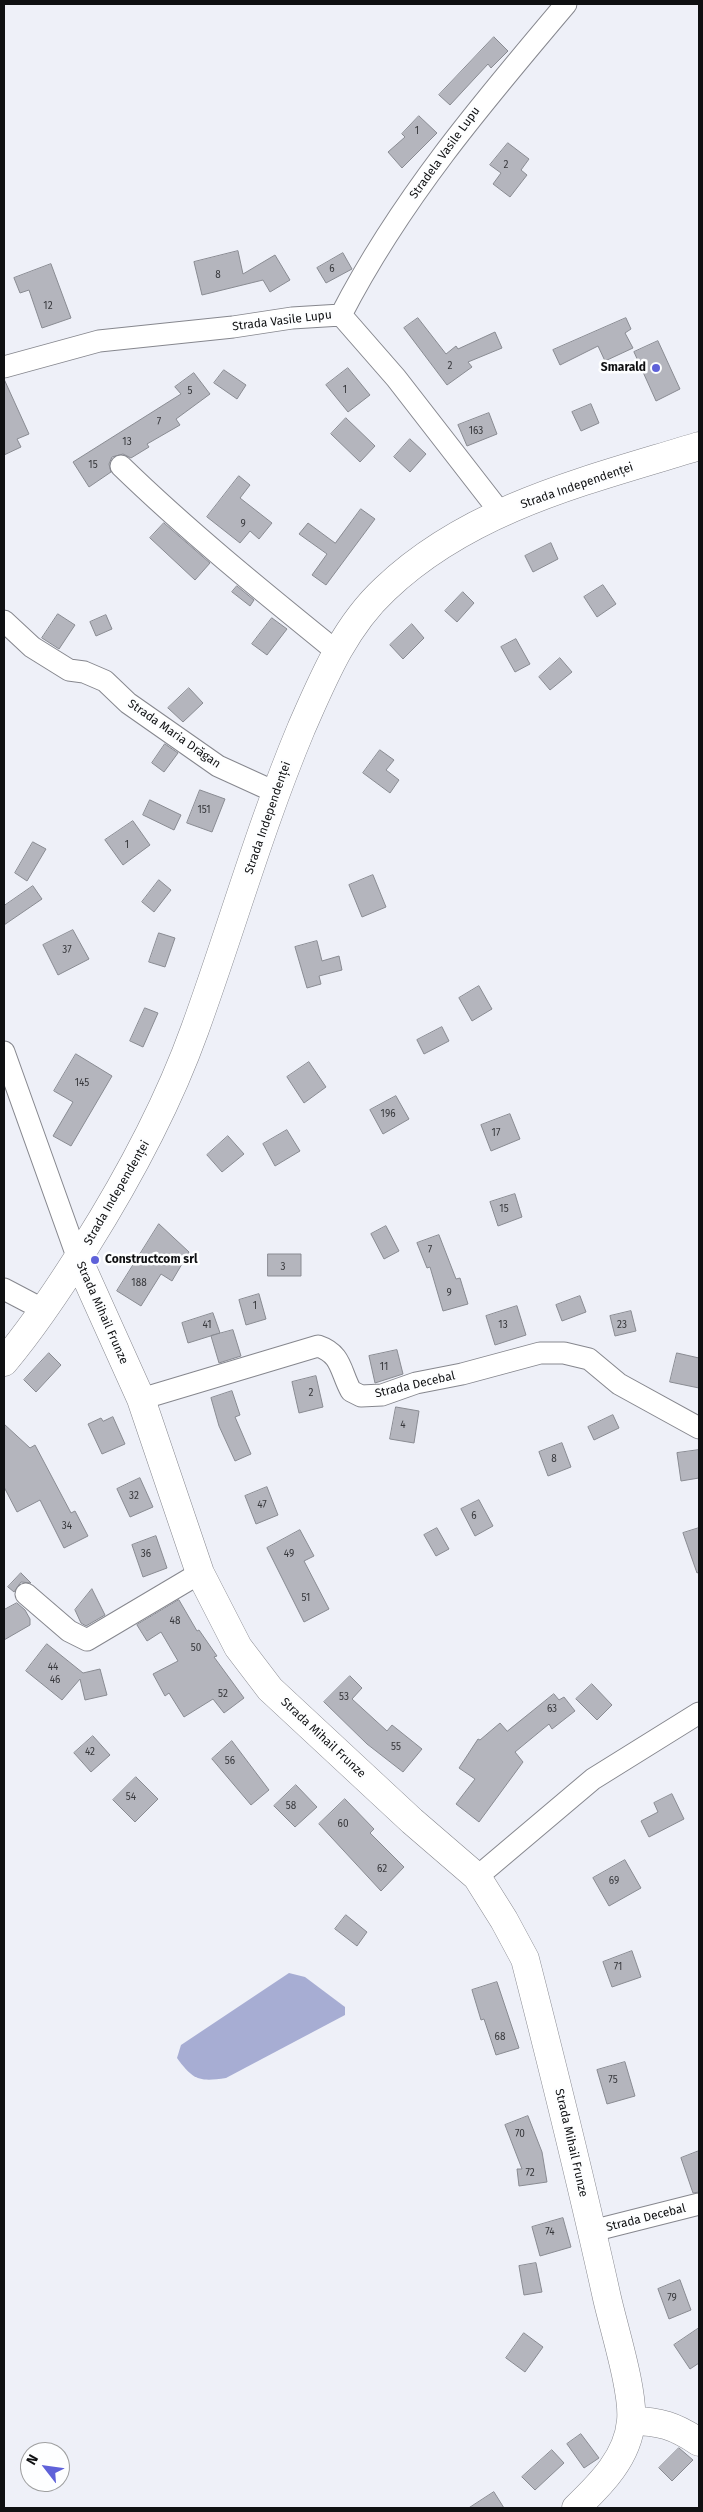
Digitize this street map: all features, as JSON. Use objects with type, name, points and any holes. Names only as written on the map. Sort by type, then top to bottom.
[{"type":"street","name":"Stradela Vasile Lupu","points":[[341,315],[358,282],[415,193],[474,113],[566,4]]},
{"type":"street","name":"Strada Vasile Lupu","points":[[4,367],[99,341],[341,315],[396,378],[500,512]]},
{"type":"street","name":"Strada Independenței","points":[[4,1362],[44,1310],[122,1188],[165,1104],[194,1033],[236,915],[275,792],[336,651],[361,613],[385,588],[420,560],[452,538],[500,512],[551,492],[699,446]]},
{"type":"street","points":[[121,466],[159,503],[240,573],[336,651]]},
{"type":"street","name":"Strada Maria Drăgan","points":[[4,621],[32,647],[69,670],[84,672],[105,681],[128,703],[218,766],[275,792]]},
{"type":"street","name":"Strada Mihail Frunze","points":[[4,1052],[78,1258],[141,1399],[200,1573],[238,1647],[270,1689],[412,1821],[477,1877],[504,1920],[525,1959],[592,2230],[629,2393],[631,2421]]},
{"type":"street","points":[[4,1289],[44,1310]]},
{"type":"street","name":"Strada Decebal","points":[[141,1399],[318,1346],[330,1350],[339,1362],[351,1391],[361,1396],[382,1395],[416,1383],[462,1374],[540,1353],[564,1353],[589,1359],[619,1384],[699,1428]]},
{"type":"street","points":[[26,1594],[69,1631],[87,1640],[200,1573]]},
{"type":"street","points":[[477,1877],[593,1779],[696,1715]]},
{"type":"street","name":"Strada Decebal","points":[[592,2230],[699,2204]]},
{"type":"street","points":[[576,2508],[601,2485],[621,2456],[631,2421],[655,2421],[678,2428],[699,2442]]},
{"type":"water","points":[[289,1973],[305,1977],[345,2007],[345,2015],[226,2078],[209,2080],[192,2075],[177,2058],[181,2045]]},
{"type":"building","points":[[494,37],[508,51],[491,68],[488,64],[450,105],[439,95]]},
{"type":"building","points":[[419,116],[437,133],[402,168],[388,152],[405,137],[402,134]]},
{"type":"building","points":[[508,143],[529,159],[521,170],[527,175],[510,197],[493,184],[501,173],[490,165]]},
{"type":"building","points":[[238,251],[243,274],[275,255],[290,280],[270,292],[263,280],[202,295],[194,262]]},
{"type":"building","points":[[343,253],[352,269],[326,283],[317,268]]},
{"type":"building","points":[[51,264],[71,318],[42,328],[29,290],[20,293],[14,278]]},
{"type":"building","points":[[418,318],[446,354],[456,346],[458,349],[495,332],[502,348],[468,362],[472,367],[447,385],[404,328]]},
{"type":"building","points":[[626,318],[631,329],[625,333],[633,348],[605,361],[598,346],[560,365],[553,350]]},
{"type":"building","points":[[658,341],[680,389],[656,401],[634,352]]},
{"type":"building","points":[[348,368],[370,395],[348,412],[326,385]]},
{"type":"building","points":[[224,370],[246,385],[237,399],[214,383]]},
{"type":"building","points":[[194,373],[210,394],[176,419],[180,425],[147,444],[149,447],[131,458],[123,454],[112,457],[109,464],[111,472],[89,487],[73,462],[181,394],[175,387]]},
{"type":"building","points":[[4,379],[29,434],[17,439],[21,447],[4,455]]},
{"type":"building","points":[[591,404],[599,423],[581,431],[572,412]]},
{"type":"building","points":[[489,413],[497,434],[467,446],[458,425]]},
{"type":"building","points":[[346,418],[375,446],[360,462],[331,434]]},
{"type":"building","points":[[410,439],[426,454],[410,472],[394,457]]},
{"type":"building","points":[[239,476],[250,485],[240,498],[272,523],[259,539],[250,531],[240,543],[207,517]]},
{"type":"building","points":[[361,509],[375,519],[326,585],[312,575],[327,554],[299,534],[308,523],[335,543]]},
{"type":"building","points":[[164,523],[210,563],[195,580],[150,538]]},
{"type":"building","points":[[551,543],[558,559],[533,572],[525,556]]},
{"type":"building","points":[[603,585],[616,604],[597,617],[584,597]]},
{"type":"building","points":[[237,586],[254,600],[250,606],[232,592]]},
{"type":"building","points":[[463,592],[474,603],[457,622],[445,611]]},
{"type":"building","points":[[58,614],[75,625],[59,649],[42,638]]},
{"type":"building","points":[[106,615],[112,629],[96,636],[90,622]]},
{"type":"building","points":[[272,618],[287,629],[267,655],[252,644]]},
{"type":"building","points":[[412,624],[424,638],[403,659],[390,645]]},
{"type":"building","points":[[516,639],[530,664],[515,672],[501,647]]},
{"type":"building","points":[[560,658],[572,672],[550,690],[539,677]]},
{"type":"building","points":[[189,688],[203,703],[183,722],[168,708]]},
{"type":"building","points":[[165,744],[178,753],[164,772],[152,763]]},
{"type":"building","points":[[380,750],[394,760],[386,770],[399,780],[390,793],[363,773]]},
{"type":"building","points":[[200,790],[225,799],[212,832],[187,823]]},
{"type":"building","points":[[150,800],[181,815],[174,830],[143,815]]},
{"type":"building","points":[[133,821],[150,845],[123,865],[105,840]]},
{"type":"building","points":[[33,842],[46,849],[27,881],[15,873]]},
{"type":"building","points":[[373,875],[386,907],[362,917],[349,885]]},
{"type":"building","points":[[159,880],[171,890],[154,912],[142,902]]},
{"type":"building","points":[[33,886],[42,899],[4,925],[4,906]]},
{"type":"building","points":[[73,930],[89,959],[58,975],[43,945]]},
{"type":"building","points":[[159,933],[175,938],[165,967],[149,962]]},
{"type":"building","points":[[317,941],[322,961],[339,956],[342,970],[319,976],[321,984],[307,988],[295,947]]},
{"type":"building","points":[[479,986],[492,1009],[472,1021],[459,998]]},
{"type":"building","points":[[145,1008],[158,1013],[143,1047],[130,1041]]},
{"type":"building","points":[[442,1027],[449,1041],[424,1054],[417,1040]]},
{"type":"building","points":[[76,1054],[112,1076],[71,1146],[53,1136],[73,1102],[54,1091]]},
{"type":"building","points":[[309,1062],[326,1087],[304,1103],[287,1077]]},
{"type":"building","points":[[396,1096],[409,1119],[383,1134],[370,1110]]},
{"type":"building","points":[[510,1114],[520,1139],[491,1151],[481,1125]]},
{"type":"building","points":[[287,1130],[300,1151],[275,1166],[263,1144]]},
{"type":"building","points":[[228,1136],[244,1154],[222,1172],[207,1155]]},
{"type":"building","points":[[515,1194],[522,1217],[498,1226],[490,1202]]},
{"type":"building","points":[[159,1224],[189,1252],[172,1281],[161,1274],[141,1306],[117,1291]]},
{"type":"building","points":[[386,1226],[399,1251],[384,1259],[371,1234]]},
{"type":"building","points":[[439,1235],[456,1279],[460,1278],[468,1304],[443,1311],[430,1267],[427,1268],[417,1243]]},
{"type":"building","points":[[268,1254],[301,1254],[301,1276],[268,1276]]},
{"type":"building","points":[[259,1294],[266,1319],[246,1325],[239,1300]]},
{"type":"building","points":[[580,1296],[586,1312],[562,1321],[556,1305]]},
{"type":"building","points":[[517,1306],[526,1335],[495,1345],[486,1316]]},
{"type":"building","points":[[631,1311],[636,1331],[615,1336],[610,1316]]},
{"type":"building","points":[[213,1313],[220,1333],[188,1343],[182,1323]]},
{"type":"building","points":[[233,1330],[241,1356],[219,1363],[211,1336]]},
{"type":"building","points":[[397,1350],[403,1374],[375,1383],[369,1356]]},
{"type":"building","points":[[49,1353],[61,1365],[36,1392],[24,1380]]},
{"type":"building","points":[[677,1353],[699,1358],[699,1388],[670,1382]]},
{"type":"building","points":[[316,1376],[323,1407],[299,1413],[292,1382]]},
{"type":"building","points":[[232,1391],[240,1415],[235,1417],[251,1454],[235,1461],[219,1426],[211,1398]]},
{"type":"building","points":[[396,1407],[419,1411],[414,1443],[390,1439]]},
{"type":"building","points":[[613,1415],[619,1428],[594,1440],[588,1427]]},
{"type":"building","points":[[113,1417],[125,1444],[102,1454],[88,1424],[101,1418],[103,1421]]},
{"type":"building","points":[[4,1424],[30,1448],[35,1445],[71,1513],[75,1511],[88,1536],[64,1548],[40,1500],[17,1512],[4,1487]]},
{"type":"building","points":[[562,1443],[571,1467],[548,1476],[539,1452]]},
{"type":"building","points":[[699,1450],[699,1478],[681,1481],[677,1453]]},
{"type":"building","points":[[140,1478],[153,1507],[130,1517],[117,1489]]},
{"type":"building","points":[[267,1487],[278,1515],[256,1524],[245,1496]]},
{"type":"building","points":[[479,1500],[493,1526],[475,1536],[461,1509]]},
{"type":"building","points":[[437,1528],[449,1549],[436,1556],[424,1535]]},
{"type":"building","points":[[699,1528],[699,1572],[697,1573],[683,1533]]},
{"type":"building","points":[[300,1530],[314,1556],[304,1561],[329,1609],[304,1622],[267,1548]]},
{"type":"building","points":[[156,1536],[167,1568],[143,1577],[132,1545]]},
{"type":"building","points":[[21,1573],[31,1583],[21,1582],[14,1592],[8,1587]]},
{"type":"building","points":[[92,1589],[105,1615],[86,1626],[81,1623],[75,1610]]},
{"type":"building","points":[[179,1600],[197,1631],[199,1630],[217,1656],[214,1657],[244,1698],[224,1713],[213,1699],[184,1717],[169,1693],[165,1696],[153,1674],[178,1661],[161,1632],[147,1641],[137,1625]]},
{"type":"building","points":[[17,1603],[25,1610],[30,1619],[30,1625],[4,1640],[4,1610]]},
{"type":"building","points":[[47,1644],[83,1673],[100,1669],[107,1695],[85,1700],[80,1679],[62,1700],[26,1671]]},
{"type":"building","points":[[350,1676],[362,1688],[352,1699],[387,1731],[392,1725],[422,1749],[403,1772],[367,1744],[324,1702]]},
{"type":"building","points":[[592,1684],[612,1705],[597,1720],[576,1699]]},
{"type":"building","points":[[554,1694],[559,1700],[564,1697],[575,1711],[552,1729],[549,1724],[515,1752],[523,1762],[479,1822],[456,1804],[475,1779],[459,1768],[478,1739],[480,1740],[500,1723],[507,1731]]},
{"type":"building","points":[[93,1736],[110,1755],[91,1772],[74,1753]]},
{"type":"building","points":[[232,1741],[269,1790],[251,1805],[212,1759]]},
{"type":"building","points":[[136,1777],[158,1799],[135,1822],[113,1800]]},
{"type":"building","points":[[296,1785],[317,1807],[295,1827],[274,1806]]},
{"type":"building","points":[[672,1794],[684,1819],[649,1837],[641,1821],[658,1812],[654,1803]]},
{"type":"building","points":[[345,1799],[374,1829],[370,1833],[404,1867],[381,1891],[319,1824]]},
{"type":"building","points":[[625,1860],[641,1888],[609,1906],[593,1878]]},
{"type":"building","points":[[346,1915],[367,1932],[357,1946],[335,1929]]},
{"type":"building","points":[[632,1951],[641,1977],[612,1987],[603,1962]]},
{"type":"building","points":[[497,1982],[519,2048],[496,2055],[484,2019],[481,2020],[472,1990]]},
{"type":"building","points":[[625,2062],[635,2096],[607,2104],[597,2070]]},
{"type":"building","points":[[528,2116],[542,2152],[547,2182],[519,2186],[517,2169],[522,2169],[505,2125]]},
{"type":"building","points":[[699,2151],[699,2192],[693,2193],[681,2158]]},
{"type":"building","points":[[563,2218],[571,2247],[540,2256],[532,2227]]},
{"type":"building","points":[[536,2263],[542,2292],[524,2295],[519,2266]]},
{"type":"building","points":[[680,2280],[691,2310],[669,2319],[658,2289]]},
{"type":"building","points":[[699,2328],[699,2363],[690,2369],[674,2345]]},
{"type":"building","points":[[524,2333],[543,2347],[525,2372],[506,2358]]},
{"type":"building","points":[[581,2434],[599,2458],[584,2468],[567,2444]]},
{"type":"building","points":[[679,2448],[693,2460],[672,2481],[659,2468]]},
{"type":"building","points":[[552,2450],[564,2463],[535,2490],[522,2477]]},
{"type":"building","points":[[494,2492],[504,2508],[469,2508]]},
{"type":"place","name":"Smarald","points":[[656,368]]},
{"type":"place","name":"Constructcom srl","points":[[95,1260]]}]
